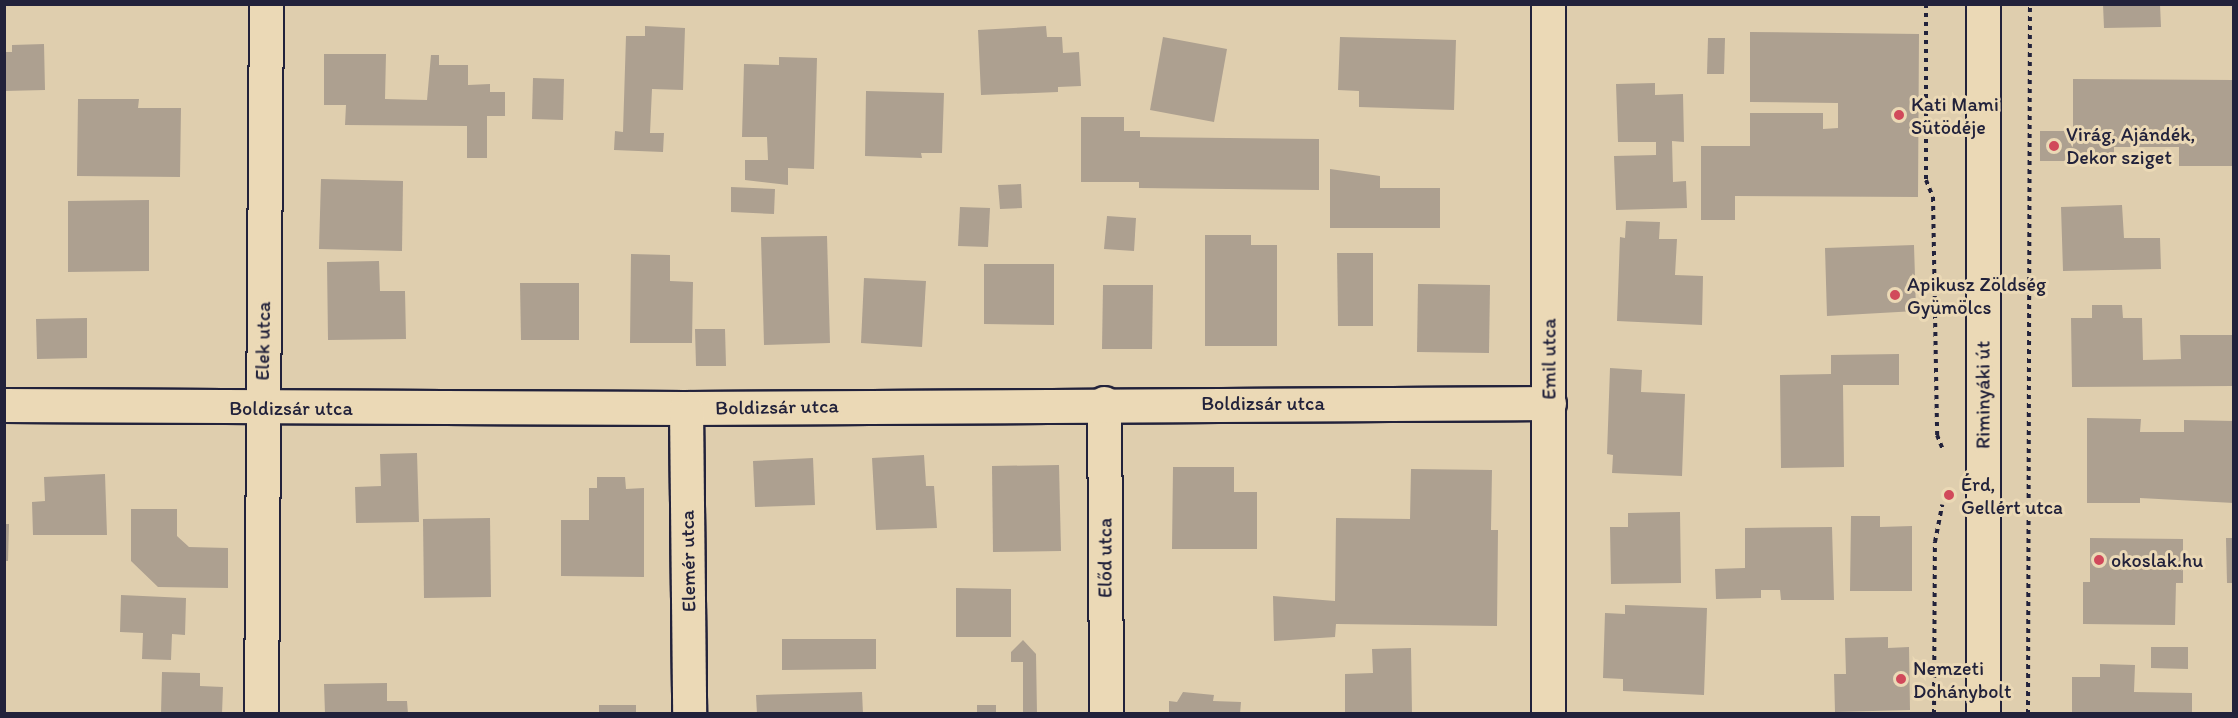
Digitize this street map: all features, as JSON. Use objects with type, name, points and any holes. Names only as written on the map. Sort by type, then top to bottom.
[{"type":"street","name":"Elek utca","points":[[261,714],[266,4]]},
{"type":"street","name":"Emil utca","points":[[1548,4],[1548,714]]},
{"type":"street","name":"Riminyáki út","points":[[1983,4],[1983,714]]},
{"type":"street","name":"Boldizsár utca","points":[[4,405],[262,409],[686,408],[1104,403],[1549,403]]},
{"type":"street","name":"Előd utca","points":[[1104,403],[1106,714]]},
{"type":"street","name":"Elemér utca","points":[[686,408],[689,714]]},
{"type":"path","points":[[1926,4],[1926,180],[1933,197],[1937,435],[1943,460]]},
{"type":"path","points":[[2028,714],[2030,4]]},
{"type":"path","points":[[1934,714],[1935,542],[1943,501]]},
{"type":"building","points":[[2103,4],[2160,4],[2161,27],[2104,28]]},
{"type":"building","points":[[645,26],[685,28],[683,90],[652,89],[650,133],[664,133],[663,152],[614,150],[615,131],[623,132],[626,36],[645,36]]},
{"type":"building","points":[[1046,26],[1047,37],[1062,37],[1063,53],[1079,52],[1081,86],[1058,87],[1058,92],[981,95],[978,30]]},
{"type":"building","points":[[1750,32],[1919,34],[1918,197],[1735,196],[1735,220],[1701,220],[1701,146],[1750,146],[1750,113],[1823,113],[1823,129],[1838,128],[1838,103],[1750,102]]},
{"type":"building","points":[[1163,37],[1227,49],[1214,122],[1150,110]]},
{"type":"building","points":[[1340,37],[1456,40],[1454,110],[1359,107],[1359,91],[1338,90]]},
{"type":"building","points":[[1708,38],[1725,38],[1724,74],[1707,74]]},
{"type":"building","points":[[44,44],[45,90],[4,91],[4,52],[12,52],[12,45]]},
{"type":"building","points":[[324,54],[386,54],[385,99],[427,100],[431,55],[439,55],[439,65],[468,65],[468,85],[490,84],[490,92],[505,92],[505,116],[487,116],[487,158],[467,158],[467,126],[345,125],[346,105],[324,105]]},
{"type":"building","points":[[779,57],[817,58],[814,169],[788,168],[788,185],[745,180],[745,160],[768,160],[767,137],[742,137],[744,64],[779,65]]},
{"type":"building","points":[[533,78],[564,79],[563,120],[532,119]]},
{"type":"building","points":[[2073,79],[2234,80],[2234,166],[2179,166],[2179,147],[2114,147],[2114,161],[2040,161],[2040,131],[2073,131]]},
{"type":"building","points":[[1655,83],[1655,95],[1683,94],[1684,142],[1672,141],[1673,182],[1686,181],[1687,208],[1616,210],[1614,156],[1656,155],[1656,142],[1618,142],[1616,84]]},
{"type":"building","points":[[866,91],[944,93],[942,153],[921,153],[922,158],[865,156]]},
{"type":"building","points":[[78,99],[139,99],[138,108],[181,108],[180,177],[77,176]]},
{"type":"building","points":[[1081,117],[1124,117],[1124,131],[1140,131],[1140,137],[1319,139],[1319,190],[1139,188],[1139,182],[1081,182]]},
{"type":"building","points":[[1330,169],[1380,176],[1380,188],[1440,188],[1440,228],[1330,228]]},
{"type":"building","points":[[321,179],[403,181],[402,251],[319,249]]},
{"type":"building","points":[[1021,184],[1022,208],[1000,209],[998,185]]},
{"type":"building","points":[[731,187],[775,189],[774,214],[731,212]]},
{"type":"building","points":[[149,200],[149,271],[68,272],[68,201]]},
{"type":"building","points":[[2122,205],[2124,238],[2160,238],[2161,269],[2063,271],[2061,207]]},
{"type":"building","points":[[960,207],[990,208],[988,247],[958,246]]},
{"type":"building","points":[[1107,216],[1136,218],[1134,251],[1104,249]]},
{"type":"building","points":[[1626,221],[1660,222],[1659,239],[1677,239],[1675,275],[1703,276],[1702,325],[1617,321],[1620,237],[1625,238]]},
{"type":"building","points":[[1205,235],[1251,235],[1251,245],[1277,245],[1277,346],[1205,346]]},
{"type":"building","points":[[827,236],[830,343],[764,345],[761,237]]},
{"type":"building","points":[[1914,245],[1916,311],[1827,316],[1825,248]]},
{"type":"building","points":[[1337,253],[1373,253],[1373,326],[1338,326]]},
{"type":"building","points":[[631,254],[670,255],[670,281],[693,282],[692,343],[630,343]]},
{"type":"building","points":[[379,261],[380,291],[405,291],[406,339],[328,340],[327,262]]},
{"type":"building","points":[[984,264],[1054,264],[1054,325],[984,324]]},
{"type":"building","points":[[864,278],[926,281],[922,347],[861,343]]},
{"type":"building","points":[[520,283],[579,283],[579,340],[521,340]]},
{"type":"building","points":[[1418,284],[1490,285],[1489,353],[1417,352]]},
{"type":"building","points":[[1103,285],[1153,285],[1152,349],[1102,349]]},
{"type":"building","points":[[2092,305],[2122,305],[2123,318],[2142,318],[2143,360],[2181,359],[2180,335],[2232,335],[2232,386],[2072,387],[2071,318],[2092,318]]},
{"type":"building","points":[[87,318],[87,358],[37,359],[36,319]]},
{"type":"building","points":[[695,329],[725,329],[726,366],[696,366]]},
{"type":"building","points":[[1899,354],[1899,385],[1843,385],[1844,467],[1781,468],[1780,375],[1831,374],[1831,355]]},
{"type":"building","points":[[1610,368],[1642,370],[1641,392],[1685,394],[1682,476],[1612,473],[1613,455],[1607,454]]},
{"type":"building","points":[[2087,418],[2141,419],[2140,432],[2184,432],[2184,420],[2234,421],[2234,503],[2140,498],[2140,503],[2087,503]]},
{"type":"building","points":[[417,453],[419,522],[356,523],[355,487],[381,486],[380,454]]},
{"type":"building","points":[[924,455],[926,486],[934,486],[937,528],[876,530],[872,458]]},
{"type":"building","points":[[813,458],[815,505],[755,507],[753,461]]},
{"type":"building","points":[[1059,465],[1061,551],[993,552],[992,466]]},
{"type":"building","points":[[1173,467],[1234,467],[1234,492],[1257,492],[1257,549],[1172,549]]},
{"type":"building","points":[[1411,469],[1492,470],[1491,530],[1498,530],[1497,626],[1336,624],[1335,637],[1274,641],[1273,596],[1335,601],[1336,518],[1410,519]]},
{"type":"building","points":[[105,474],[107,535],[33,535],[32,502],[45,501],[44,477]]},
{"type":"building","points":[[597,477],[625,477],[626,489],[644,488],[644,577],[561,576],[561,520],[589,520],[589,488],[597,488]]},
{"type":"building","points":[[131,509],[177,509],[177,536],[189,547],[228,548],[228,588],[158,587],[131,561]]},
{"type":"building","points":[[1680,512],[1681,583],[1611,584],[1610,527],[1628,527],[1628,513]]},
{"type":"building","points":[[1851,516],[1880,516],[1880,527],[1912,526],[1912,591],[1850,591]]},
{"type":"building","points":[[490,518],[491,597],[424,598],[423,519]]},
{"type":"building","points":[[4,524],[9,524],[8,561],[4,561]]},
{"type":"building","points":[[1832,527],[1834,600],[1781,600],[1780,590],[1761,590],[1761,598],[1716,599],[1715,569],[1745,568],[1745,528]]},
{"type":"building","points":[[2090,538],[2183,539],[2183,583],[2176,583],[2175,625],[2083,624],[2083,582],[2090,582]]},
{"type":"building","points":[[2226,538],[2234,538],[2234,583],[2227,583]]},
{"type":"building","points":[[956,588],[1011,589],[1011,637],[956,637]]},
{"type":"building","points":[[121,595],[186,598],[185,635],[172,634],[171,660],[142,659],[143,633],[120,632]]},
{"type":"building","points":[[1625,605],[1707,608],[1704,695],[1623,691],[1623,679],[1603,678],[1605,613],[1625,614]]},
{"type":"building","points":[[1888,637],[1888,648],[1909,647],[1910,710],[1835,712],[1834,674],[1846,674],[1845,638]]},
{"type":"building","points":[[782,639],[876,639],[876,669],[782,670]]},
{"type":"building","points":[[1023,640],[1036,654],[1037,714],[1023,714],[1023,662],[1011,662],[1011,652]]},
{"type":"building","points":[[2151,647],[2188,647],[2188,669],[2151,668]]},
{"type":"building","points":[[1411,648],[1412,714],[1345,714],[1345,674],[1373,673],[1372,649]]},
{"type":"building","points":[[2100,664],[2135,665],[2134,692],[2192,693],[2192,714],[2072,714],[2072,677],[2100,677]]},
{"type":"building","points":[[162,672],[200,673],[200,686],[223,687],[222,714],[161,714]]},
{"type":"building","points":[[387,683],[387,701],[407,701],[408,714],[325,714],[324,684]]},
{"type":"building","points":[[862,692],[863,714],[757,714],[756,695]]},
{"type":"building","points":[[1183,692],[1214,695],[1213,701],[1241,702],[1240,714],[1169,714],[1169,701],[1177,702]]},
{"type":"building","points":[[599,705],[636,705],[636,714],[599,714]]},
{"type":"building","points":[[977,705],[996,705],[996,714],[977,714]]},
{"type":"place","name":"Kati Mami Sütödéje","points":[[1899,115]]},
{"type":"place","name":"Virág, Ajándék, Dekor sziget","points":[[2054,146]]},
{"type":"place","name":"Apikusz Zöldség Gyümölcs","points":[[1895,295]]},
{"type":"place","name":"Érd, Gellért utca","points":[[1949,495]]},
{"type":"place","name":"okoslak.hu","points":[[2099,560]]},
{"type":"place","name":"Nemzeti Dohánybolt","points":[[1901,679]]}]
